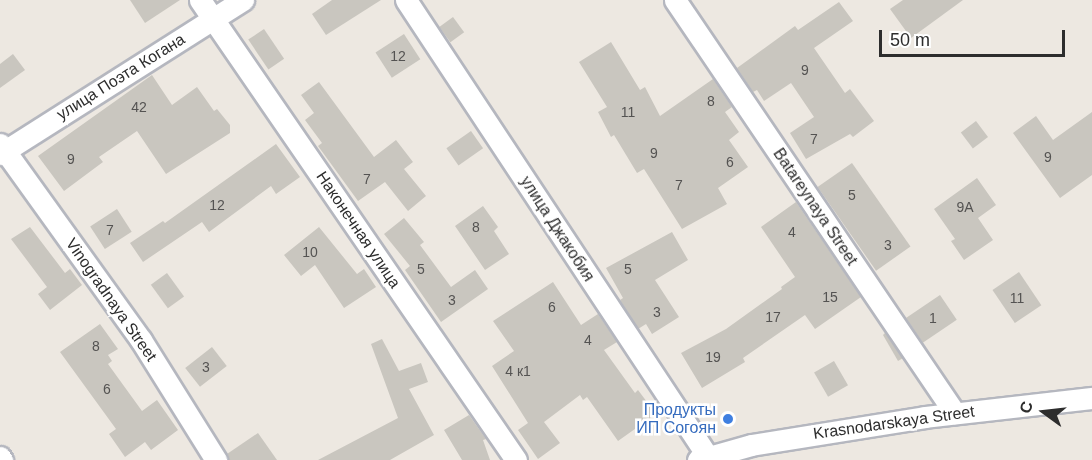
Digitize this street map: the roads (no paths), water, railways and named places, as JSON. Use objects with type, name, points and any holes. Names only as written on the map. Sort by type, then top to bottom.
[{"type":"street","name":"Наконечная улица","points":[[200,0],[516,460]]},
{"type":"street","name":"улица Поэта Когана","points":[[2,150],[243,0]]},
{"type":"street","name":"улица Джакобия","points":[[406,0],[703,459]]},
{"type":"street","name":"Batareynaya Street","points":[[675,0],[955,413]]},
{"type":"street","name":"Vinogradnaya Street","points":[[2,150],[141,340],[216,460]]},
{"type":"street","name":"Krasnodarskaya Street","points":[[703,459],[751,445],[955,413],[1092,398]]},
{"type":"place","name":"Продукты ИП Согоян","points":[[728,419]]}]
